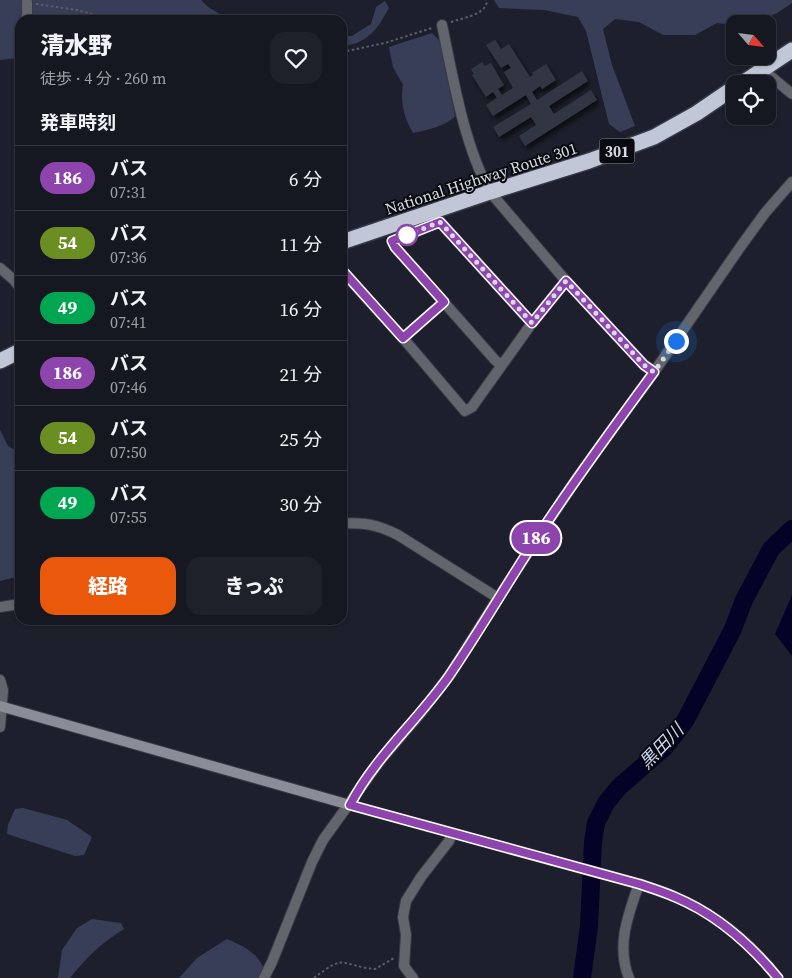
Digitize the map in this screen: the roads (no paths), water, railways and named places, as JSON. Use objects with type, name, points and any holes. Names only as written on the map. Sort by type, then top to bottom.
[{"type":"highway","points":[[753,75],[792,50]]},
{"type":"highway","name":"National Highway Route 301","points":[[347,240],[589,161],[654,137],[726,94]]},
{"type":"highway","points":[[0,361],[15,354]]},
{"type":"street","points":[[27,2],[27,15]]},
{"type":"street","points":[[442,25],[463,120],[483,179],[490,192],[566,281],[644,365],[654,372]]},
{"type":"street","points":[[762,69],[792,94]]},
{"type":"street","points":[[264,978],[323,840],[382,758],[449,676],[577,478],[654,372],[741,246],[765,213],[792,182]]},
{"type":"street","points":[[501,365],[395,247],[392,241],[440,222],[532,323]]},
{"type":"street","points":[[0,268],[15,281]]},
{"type":"street","points":[[347,276],[465,411],[472,407],[532,323],[566,281]]},
{"type":"street","points":[[403,338],[444,302]]},
{"type":"street","points":[[347,523],[381,526],[498,598]]},
{"type":"street","points":[[0,607],[15,605]]},
{"type":"street","points":[[0,680],[3,690],[0,727]]},
{"type":"street","points":[[1,706],[350,805],[639,884],[675,897],[702,910],[736,934],[778,978]]},
{"type":"street","points":[[413,978],[404,966],[406,943],[403,917],[406,901],[421,877],[449,841],[452,833]]},
{"type":"street","points":[[629,978],[622,950],[623,935],[639,884]]},
{"type":"waterway","name":"黒田川","points":[[582,978],[589,926],[593,842],[596,823],[606,803],[619,787],[665,747],[685,721],[732,631],[744,600],[771,549],[792,529]]}]
